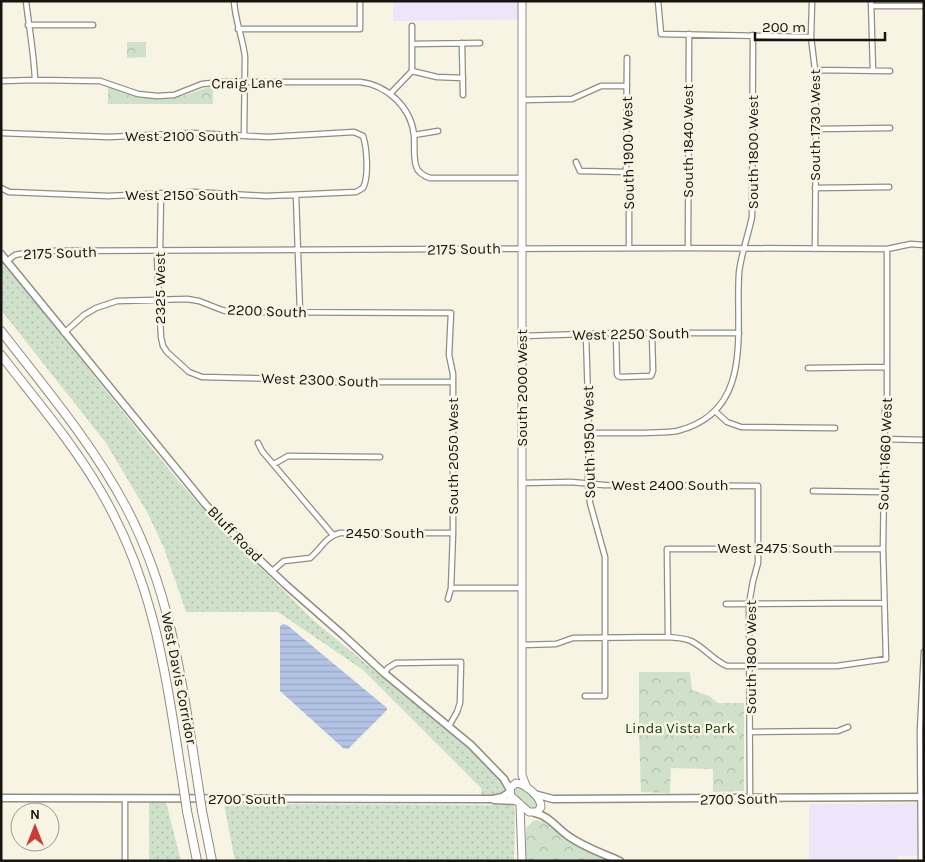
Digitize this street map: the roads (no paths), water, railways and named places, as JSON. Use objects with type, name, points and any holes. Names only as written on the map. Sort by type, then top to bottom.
[{"type":"highway","name":"West Davis Corridor","points":[[1,331],[76,427],[101,463],[142,541],[162,593],[174,641],[212,861]]},
{"type":"highway","name":"West Davis Corridor","points":[[1,355],[83,462],[108,504],[130,549],[148,597],[160,644],[197,861]]},
{"type":"main road","name":"South 2000 West","points":[[522,1],[522,774],[527,788]]},
{"type":"main road","points":[[513,787],[522,774]]},
{"type":"main road","points":[[513,787],[522,784],[540,800],[541,806],[527,818],[522,830]]},
{"type":"main road","points":[[513,787],[518,803],[522,830],[522,861]]},
{"type":"main road","points":[[518,803],[529,812],[534,813]]},
{"type":"street","points":[[26,1],[28,24],[35,59],[35,80]]},
{"type":"street","points":[[234,1],[234,14],[245,57],[244,136]]},
{"type":"street","points":[[238,29],[360,29],[360,1]]},
{"type":"street","points":[[658,1],[661,34],[811,36]]},
{"type":"street","name":"South 1730 West","points":[[812,1],[811,36],[815,70],[816,129],[815,249]]},
{"type":"street","points":[[873,70],[871,4],[924,6]]},
{"type":"street","points":[[28,24],[93,25]]},
{"type":"street","points":[[412,26],[412,71],[390,94],[406,111],[410,120],[414,135],[416,166],[420,173],[430,178],[522,178]]},
{"type":"street","name":"South 1840 West","points":[[688,248],[689,34]]},
{"type":"street","name":"South 1800 West","points":[[715,411],[731,386],[738,357],[740,333],[739,275],[746,236],[752,217],[753,35]]},
{"type":"street","points":[[462,43],[463,96]]},
{"type":"street","points":[[412,44],[480,43]]},
{"type":"street","name":"South 1900 West","points":[[627,58],[626,172],[629,198],[630,248]]},
{"type":"street","points":[[815,70],[890,70]]},
{"type":"street","points":[[412,71],[437,77],[463,78]]},
{"type":"street","name":"Craig Lane","points":[[1,81],[100,81],[138,94],[157,96],[174,94],[202,84],[221,82],[360,82],[376,85],[390,94]]},
{"type":"street","points":[[522,100],[572,99],[601,86],[627,86]]},
{"type":"street","points":[[816,129],[890,128]]},
{"type":"street","name":"West 2100 South","points":[[1,133],[109,137],[191,133],[268,137],[354,132],[363,136],[365,143],[366,182],[363,188]]},
{"type":"street","points":[[414,135],[438,132]]},
{"type":"street","points":[[576,162],[580,171],[626,172]]},
{"type":"street","points":[[815,188],[888,187]]},
{"type":"street","name":"West 2150 South","points":[[1,188],[9,192],[108,196],[194,192],[266,196],[356,192],[363,188]]},
{"type":"street","name":"2325 West","points":[[161,193],[160,251],[157,258],[161,337],[167,352],[188,372]]},
{"type":"street","points":[[296,195],[300,312]]},
{"type":"street","name":"2175 South","points":[[7,261],[15,254],[35,251],[630,248],[887,249],[911,244],[924,245]]},
{"type":"street","name":"South 1660 West","points":[[751,666],[836,666],[886,659],[883,549],[885,410],[887,396],[887,249]]},
{"type":"street","name":"Bluff Road","points":[[1,254],[206,505],[243,544],[271,572],[384,673],[475,749],[513,787]]},
{"type":"street","name":"2200 South","points":[[64,332],[84,315],[106,303],[117,301],[187,299],[199,301],[230,312],[451,313]]},
{"type":"street","name":"South 2050 West","points":[[448,599],[451,588],[453,533],[453,382],[449,355],[451,313]]},
{"type":"street","points":[[616,333],[618,376],[638,377],[651,376],[652,374],[652,332]]},
{"type":"street","name":"West 2250 South","points":[[522,336],[652,332],[740,333]]},
{"type":"street","name":"South 1950 West","points":[[585,696],[605,696],[606,557],[590,503],[588,484],[589,433],[586,334]]},
{"type":"street","points":[[808,368],[887,367]]},
{"type":"street","name":"West 2300 South","points":[[188,372],[202,377],[285,379],[309,382],[453,382]]},
{"type":"street","points":[[589,433],[675,431],[694,424],[715,411],[727,422],[741,427],[835,428]]},
{"type":"street","points":[[885,440],[924,440]]},
{"type":"street","points":[[258,443],[262,451],[333,535]]},
{"type":"street","points":[[274,464],[288,456],[380,457]]},
{"type":"street","name":"West 2400 South","points":[[522,483],[571,482],[588,484],[758,486]]},
{"type":"street","name":"South 1800 West","points":[[750,799],[750,604],[752,581],[758,563],[758,486]]},
{"type":"street","points":[[813,491],[884,492]]},
{"type":"street","name":"2450 South","points":[[271,572],[284,561],[310,558],[333,535],[340,533],[453,533]]},
{"type":"street","name":"West 2475 South","points":[[668,637],[667,549],[883,549]]},
{"type":"street","points":[[451,588],[522,588]]},
{"type":"street","points":[[726,604],[884,603]]},
{"type":"street","points":[[522,645],[556,644],[573,638],[684,638],[693,642],[718,662],[727,666],[751,666]]},
{"type":"street","points":[[921,861],[924,652]]},
{"type":"street","points":[[384,673],[396,663],[461,662],[460,703],[449,726]]},
{"type":"street","points":[[751,732],[838,731],[848,727]]},
{"type":"street","points":[[493,799],[501,798],[513,787]]},
{"type":"street","name":"2700 South","points":[[533,794],[553,799],[922,797]]},
{"type":"street","name":"2700 South","points":[[1,798],[493,799],[518,803]]},
{"type":"street","points":[[125,798],[125,861]]},
{"type":"street","name":"2700 South","points":[[541,806],[553,799]]},
{"type":"street","points":[[541,806],[549,819],[567,836],[591,849],[620,861]]},
{"type":"street","points":[[534,813],[549,819]]},
{"type":"water","points":[[283,624],[287,625],[387,708],[348,749],[343,748],[280,691],[280,626]]},
{"type":"park label","name":"Linda Vista Park","points":[[680,728]]}]
